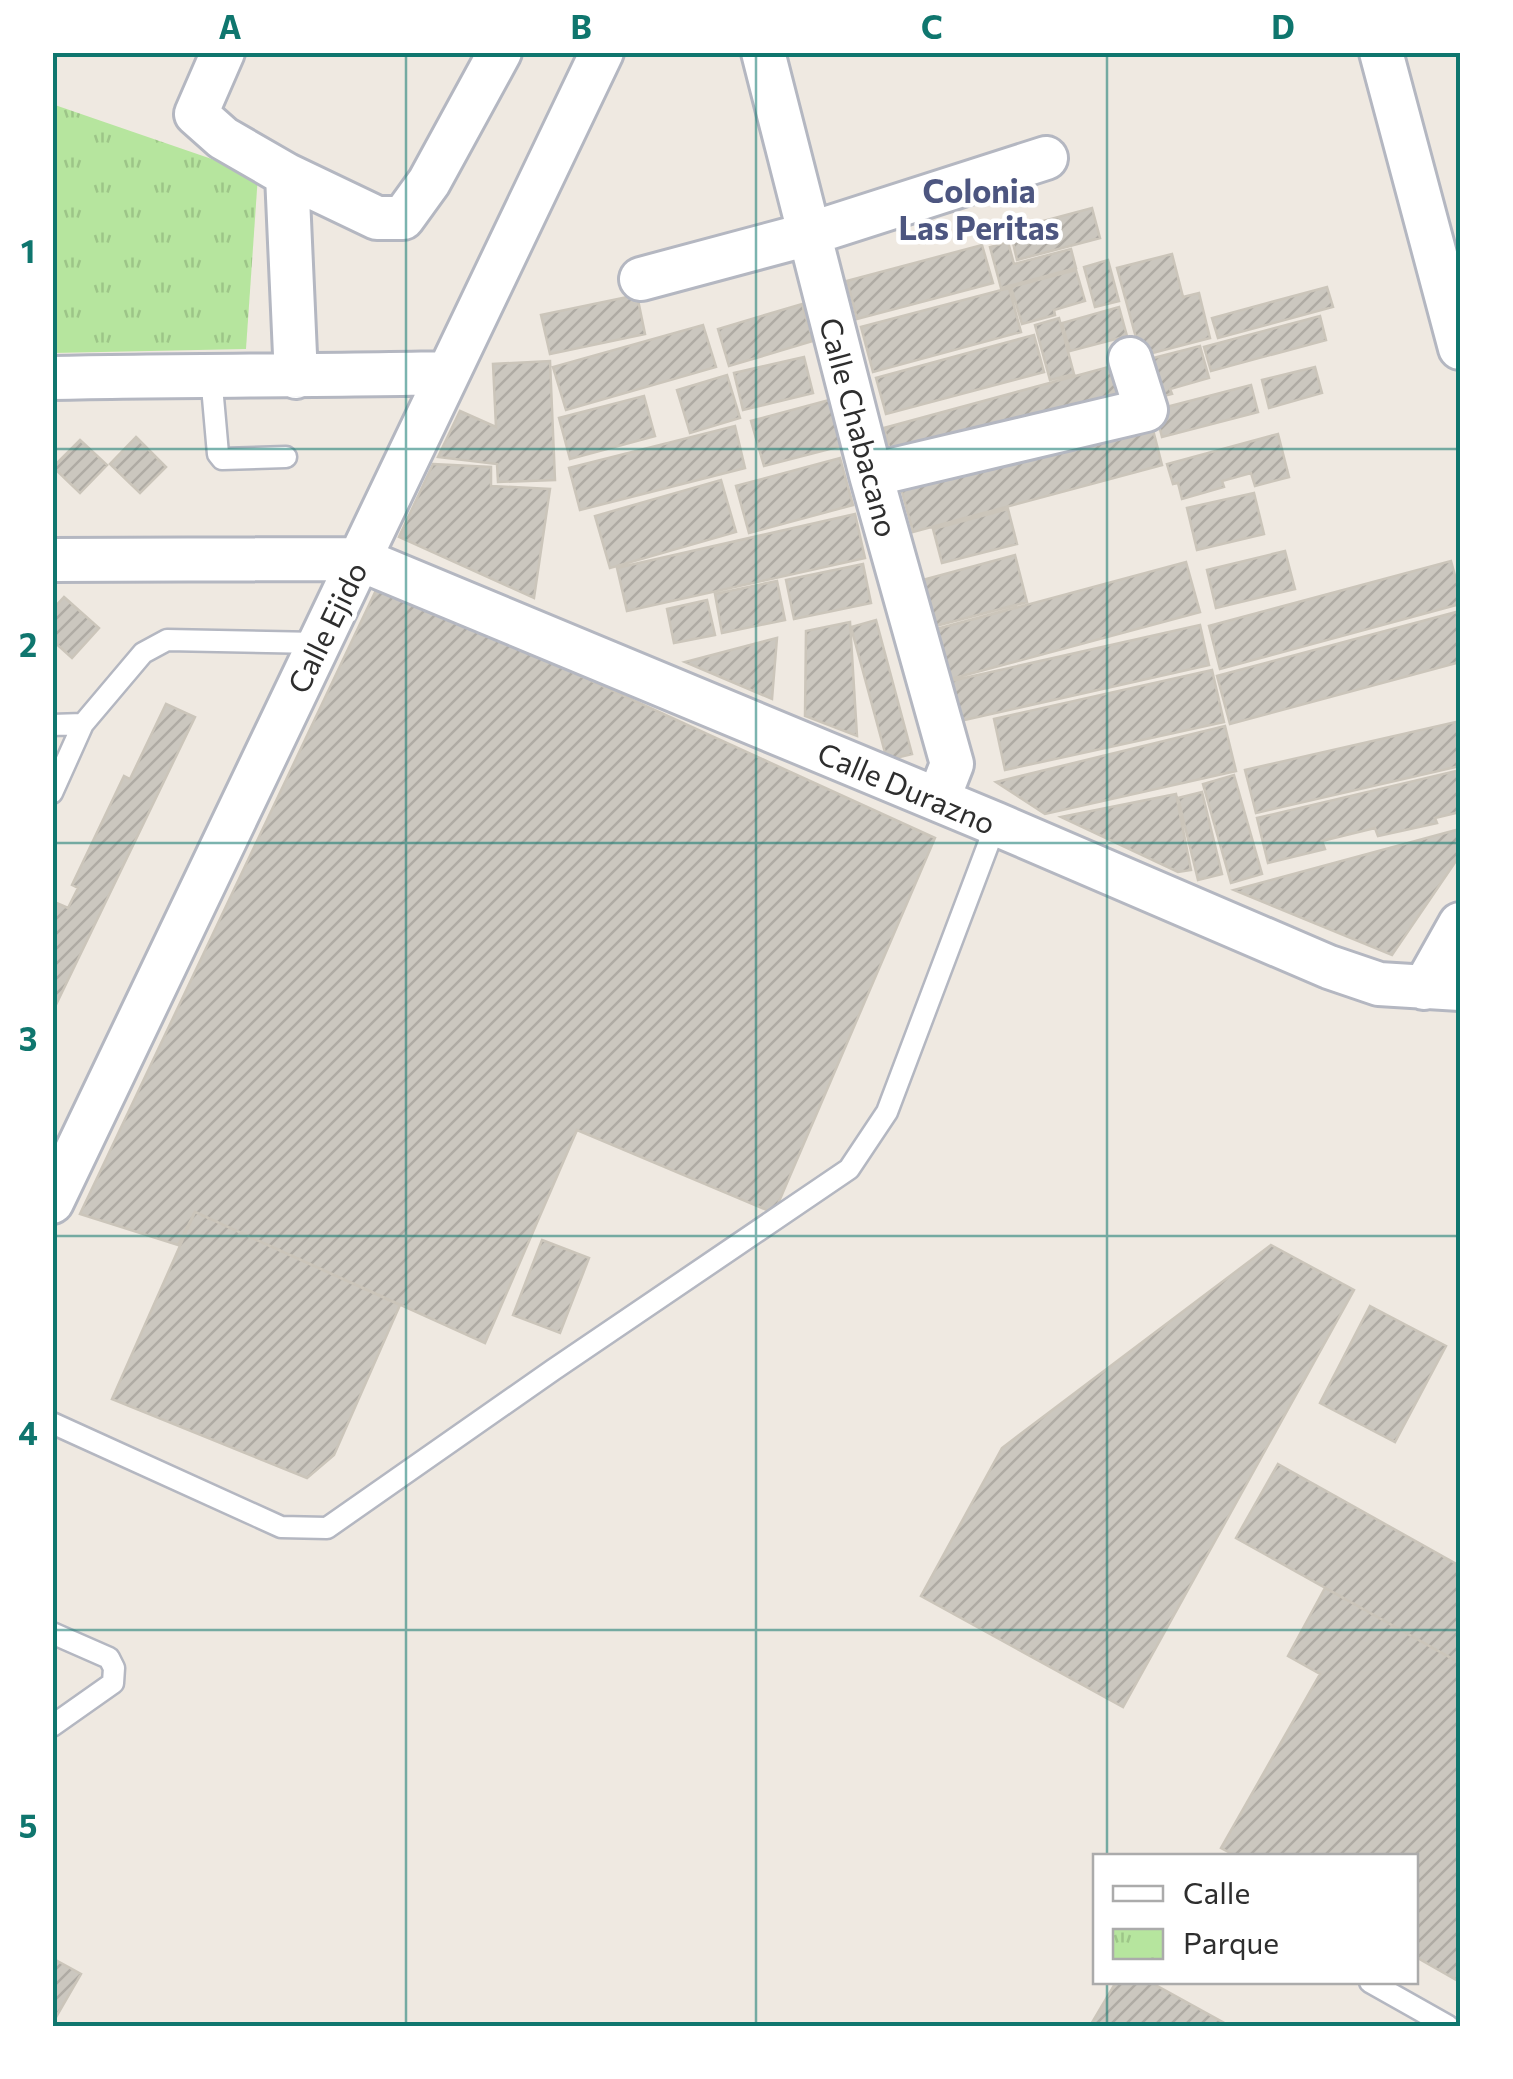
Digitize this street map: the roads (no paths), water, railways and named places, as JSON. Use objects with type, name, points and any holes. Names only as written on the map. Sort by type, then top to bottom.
[{"type":"street","points":[[224,52],[196,114],[223,138],[287,176],[377,218],[404,218],[429,182],[500,52]]},
{"type":"street","name":"Calle Ejido","points":[[52,1202],[602,52]]},
{"type":"street","name":"Calle Chabacano","points":[[763,52],[870,475],[952,764],[938,800]]},
{"type":"street","points":[[1381,52],[1460,348]]},
{"type":"street","points":[[640,280],[810,234],[1046,158]]},
{"type":"street","points":[[287,176],[296,377]]},
{"type":"street","points":[[870,475],[1146,410],[1130,359]]},
{"type":"street","points":[[52,378],[448,373]]},
{"type":"street","points":[[52,560],[359,559]]},
{"type":"street","name":"Calle Durazno","points":[[359,559],[1329,967],[1379,984],[1442,989]]},
{"type":"street","points":[[1442,989],[1460,924]]},
{"type":"lane","points":[[212,375],[218,454],[222,459],[286,456]]},
{"type":"lane","points":[[52,793],[84,724],[143,653],[167,640],[318,643]]},
{"type":"lane","points":[[52,725],[84,724]]},
{"type":"lane","points":[[52,1423],[282,1527],[327,1528],[849,1169],[887,1112],[996,824]]},
{"type":"lane","points":[[52,1633],[110,1658],[114,1668],[113,1683],[52,1726]]},
{"type":"lane","points":[[1374,1984],[1448,2026]]},
{"type":"district","name":"Colonia Las Peritas","points":[[979,208]]}]
